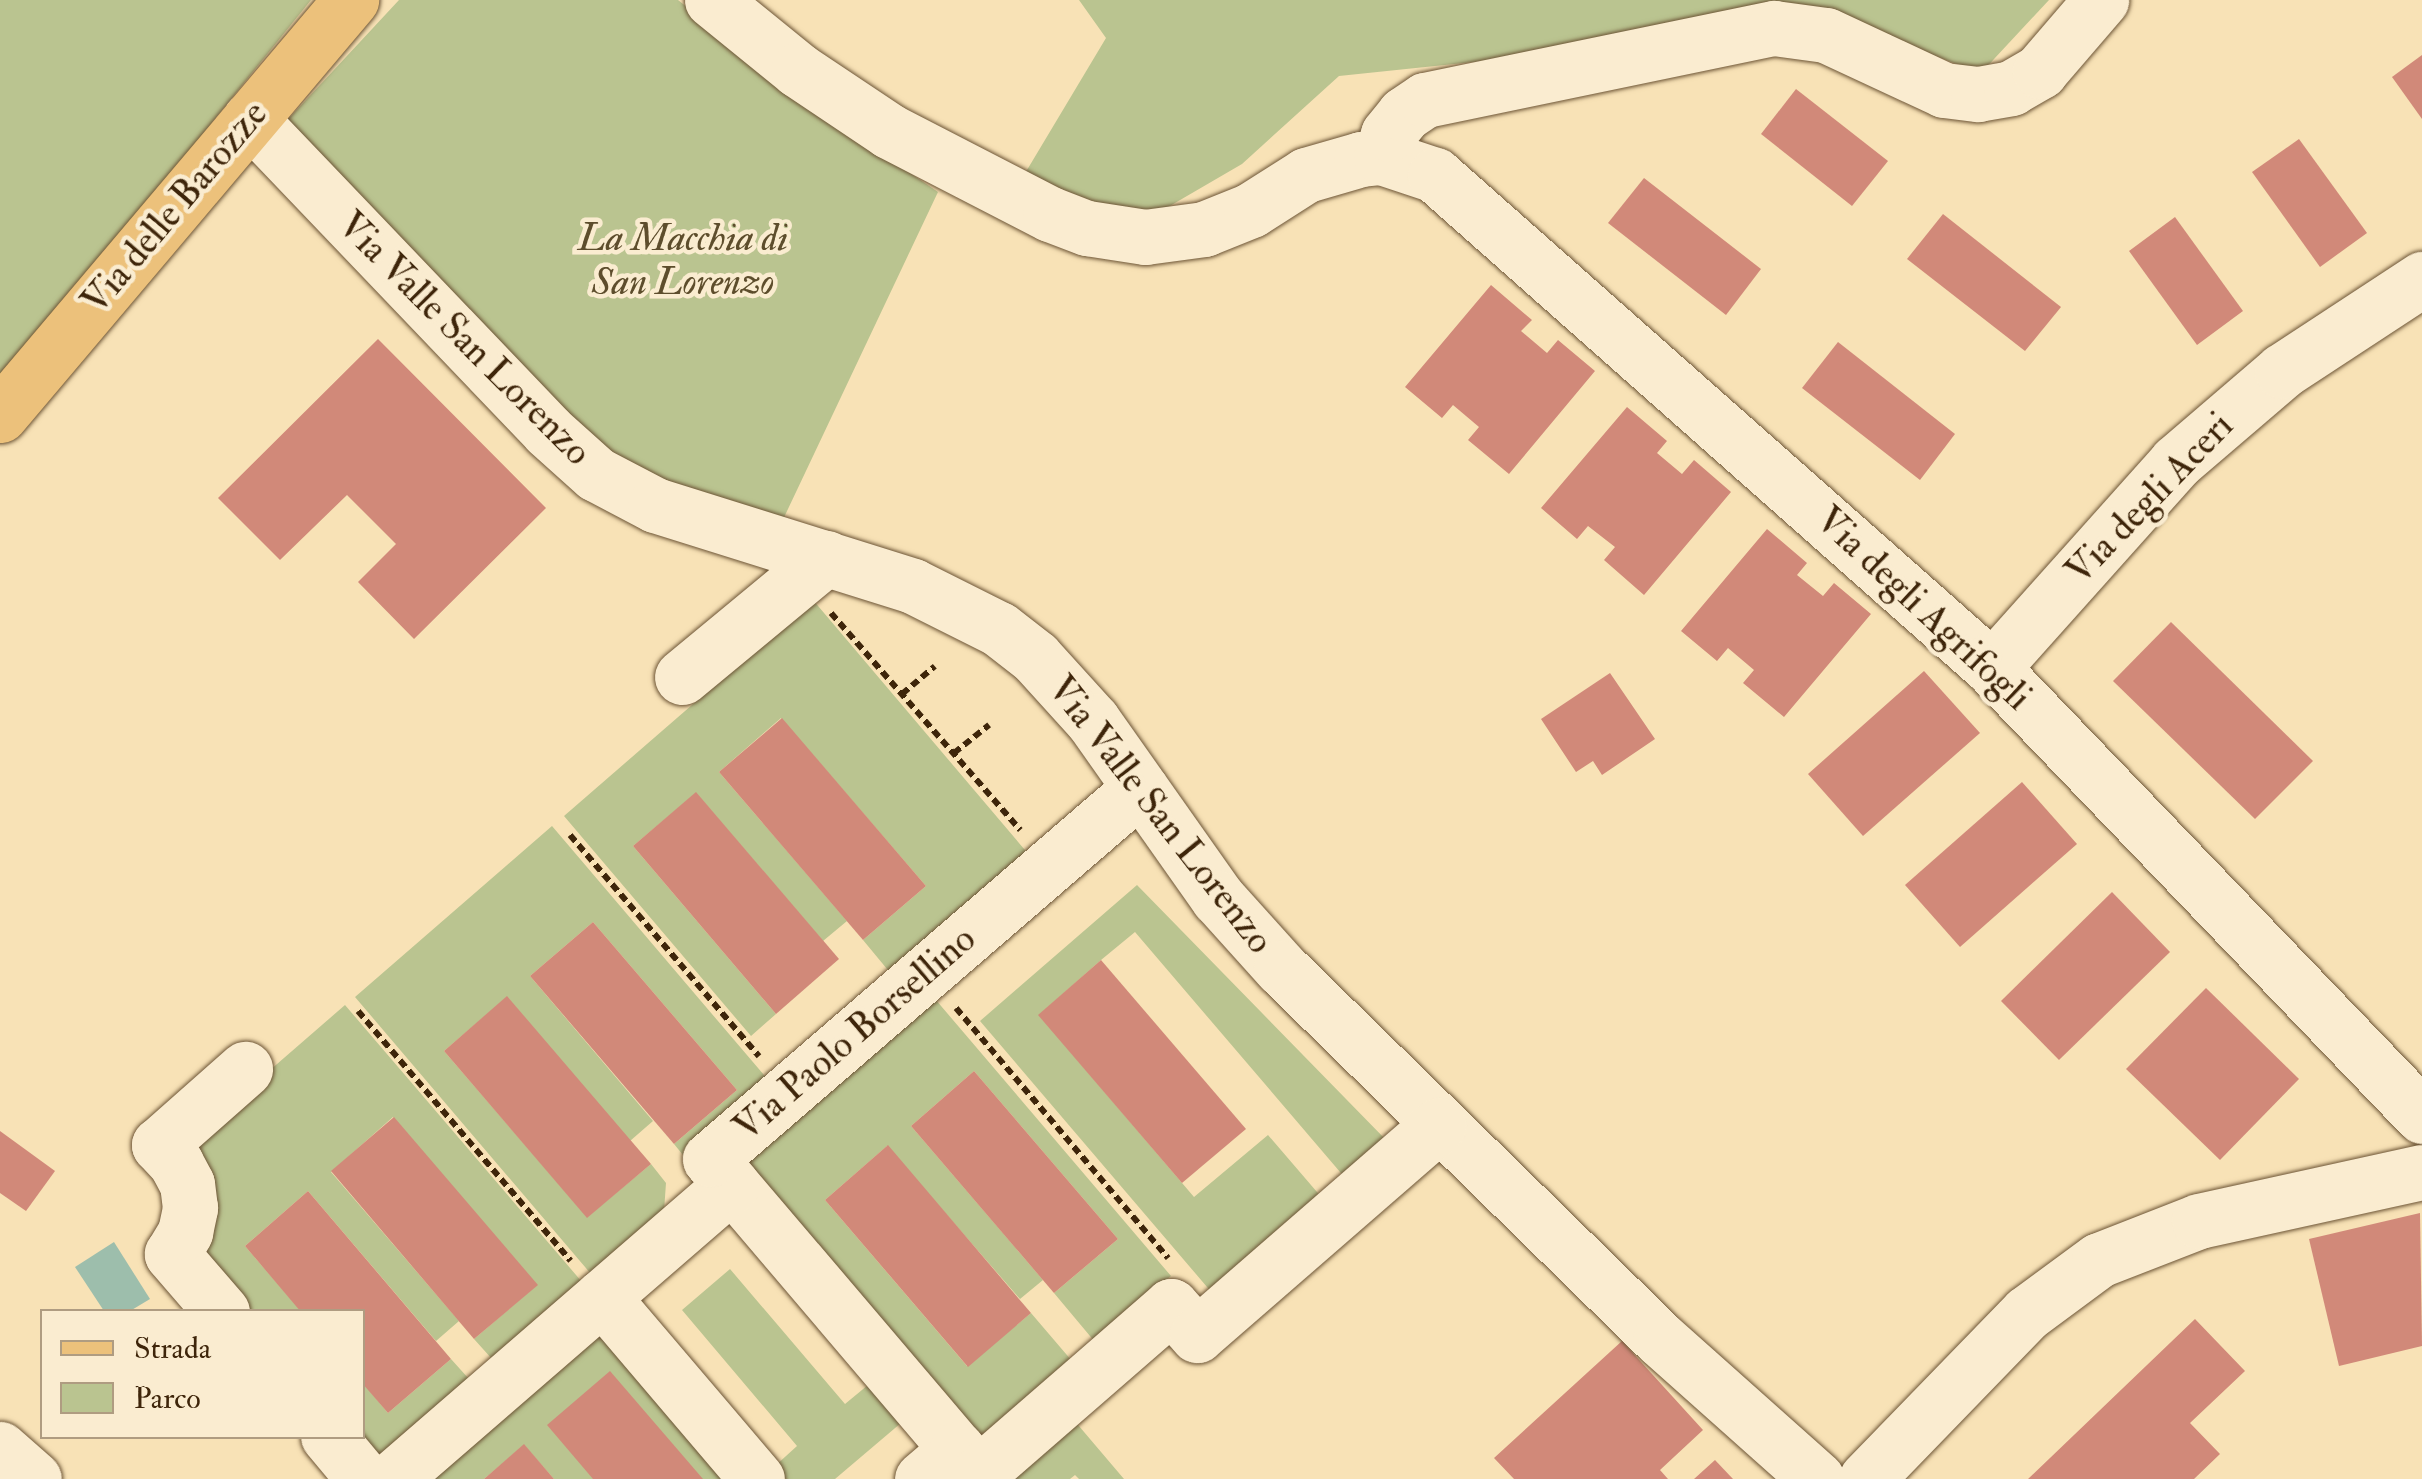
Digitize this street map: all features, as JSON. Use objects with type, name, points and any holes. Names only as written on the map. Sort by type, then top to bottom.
[{"type":"main road","name":"Via delle Barozze","points":[[0,413],[350,0]]},
{"type":"street","points":[[712,0],[798,70],[889,131],[1000,189],[1087,228],[1145,238],[1204,229],[1251,210],[1306,175],[1344,162],[1380,157],[1388,134],[1404,114],[1425,100],[1774,28],[1826,34],[1944,90],[1978,94],[2011,88],[2040,71],[2101,0]]},
{"type":"street","name":"Via Valle San Lorenzo","points":[[250,119],[585,466],[655,505],[946,600],[1023,646],[1066,686],[1248,932],[1439,1125],[1710,1387],[1817,1479]]},
{"type":"street","name":"Via degli Agrifogli","points":[[1380,157],[1420,168],[1451,186],[1992,668],[2422,1116]]},
{"type":"street","name":"Via degli Aceri","points":[[1992,668],[2176,462],[2282,371],[2415,296]]},
{"type":"street","points":[[682,677],[836,561]]},
{"type":"street","name":"Via Paolo Borsellino","points":[[392,1479],[732,1185],[710,1159],[1140,788]]},
{"type":"street","points":[[219,1309],[172,1254],[185,1232],[190,1208],[187,1184],[176,1162],[159,1145],[245,1069]]},
{"type":"street","points":[[732,1185],[940,1464],[978,1474],[1172,1306],[1196,1335],[1439,1125]]},
{"type":"street","points":[[1866,1479],[2027,1312],[2100,1260],[2199,1220],[2422,1172]]},
{"type":"street","points":[[602,1297],[757,1479]]},
{"type":"street","points":[[331,1439],[364,1479]]},
{"type":"street","points":[[0,1449],[34,1479]]},
{"type":"path","points":[[836,561],[814,593],[1050,865]]},
{"type":"path","points":[[902,694],[935,666]]},
{"type":"path","points":[[954,754],[989,725]]},
{"type":"path","points":[[570,835],[789,1092]]},
{"type":"path","points":[[926,973],[1218,1317]]},
{"type":"path","points":[[358,1011],[602,1297]]},
{"type":"green space","points":[[0,0],[311,0],[0,385]]},
{"type":"green space","name":"La Macchia di San Lorenzo","points":[[399,0],[678,0],[815,109],[938,192],[779,528],[617,470],[279,129]]},
{"type":"green space","points":[[1079,0],[2049,0],[1981,73],[1847,23],[1339,76],[1242,164],[1144,221],[1024,175],[1106,38]]},
{"type":"green space","points":[[813,600],[1030,856],[892,975],[863,940],[926,886],[781,718],[719,772],[847,921],[823,941],[696,793],[633,846],[776,1014],[751,1036],[564,816]]},
{"type":"green space","points":[[552,826],[769,1081],[683,1155],[674,1144],[737,1090],[593,922],[530,976],[653,1121],[630,1141],[507,997],[444,1051],[587,1217],[651,1164],[666,1183],[664,1211],[591,1274],[355,997]]},
{"type":"green space","points":[[1137,885],[1389,1143],[1346,1179],[1135,932],[1101,960],[1039,1015],[1194,1197],[1268,1135],[1323,1199],[1213,1294],[980,1021]]},
{"type":"green space","points":[[930,993],[1171,1276],[1095,1342],[1054,1293],[1118,1239],[974,1071],[911,1126],[1043,1280],[1020,1299],[887,1146],[825,1200],[967,1366],[1031,1313],[1072,1361],[978,1443],[737,1159]]},
{"type":"green space","points":[[345,1005],[582,1282],[492,1359],[474,1339],[537,1285],[393,1117],[331,1172],[459,1321],[436,1341],[308,1191],[245,1246],[299,1309],[244,1309],[190,1247],[177,1151]]},
{"type":"green space","points":[[730,1269],[845,1404],[868,1385],[901,1423],[835,1479],[786,1479],[775,1466],[797,1446],[682,1310]]},
{"type":"green space","points":[[601,1331],[727,1479],[554,1479],[524,1445],[484,1479],[429,1479]]},
{"type":"green space","points":[[451,1359],[469,1379],[374,1461],[363,1439],[365,1385],[388,1413]]},
{"type":"green space","points":[[1073,1419],[1124,1479],[1079,1479],[1075,1475],[1070,1479],[1004,1479]]},
{"type":"shaded area","points":[[114,1242],[150,1299],[133,1309],[103,1309],[75,1267]]},
{"type":"building","points":[[2422,55],[2422,119],[2392,77]]},
{"type":"building","points":[[1796,89],[1888,161],[1852,206],[1761,134]]},
{"type":"building","points":[[2299,139],[2367,233],[2320,267],[2252,172]]},
{"type":"building","points":[[1644,178],[1761,269],[1726,315],[1608,223]]},
{"type":"building","points":[[1943,214],[2061,307],[2025,351],[1907,259]]},
{"type":"building","points":[[2175,217],[2243,311],[2197,345],[2129,251]]},
{"type":"building","points":[[1491,285],[1532,320],[1521,331],[1547,353],[1558,340],[1595,371],[1509,474],[1468,440],[1479,427],[1453,405],[1442,418],[1405,387]]},
{"type":"building","points":[[378,339],[546,508],[414,639],[358,582],[396,544],[347,495],[280,560],[218,498]]},
{"type":"building","points":[[1838,342],[1955,434],[1920,480],[1802,388]]},
{"type":"building","points":[[1627,407],[1667,441],[1657,453],[1682,474],[1694,460],[1731,492],[1644,595],[1604,560],[1615,547],[1588,526],[1577,539],[1541,508]]},
{"type":"building","points":[[1767,529],[1807,563],[1797,575],[1823,596],[1834,583],[1871,614],[1784,717],[1743,683],[1754,670],[1728,648],[1717,661],[1681,631]]},
{"type":"building","points":[[2171,622],[2313,761],[2255,819],[2113,681]]},
{"type":"building","points":[[1924,671],[1980,733],[1863,836],[1808,774]]},
{"type":"building","points":[[1610,673],[1655,739],[1602,775],[1593,761],[1576,772],[1541,719]]},
{"type":"building","points":[[782,718],[926,886],[863,940],[719,772]]},
{"type":"building","points":[[2022,782],[2077,844],[1960,947],[1905,885]]},
{"type":"building","points":[[696,792],[839,959],[776,1014],[633,846]]},
{"type":"building","points":[[2112,892],[2170,952],[2059,1060],[2001,1001]]},
{"type":"building","points":[[593,922],[737,1090],[674,1144],[530,976]]},
{"type":"building","points":[[1101,960],[1246,1129],[1182,1183],[1038,1015]]},
{"type":"building","points":[[2206,988],[2299,1079],[2220,1160],[2126,1069]]},
{"type":"building","points":[[507,996],[651,1164],[587,1218],[444,1051]]},
{"type":"building","points":[[974,1071],[1118,1239],[1054,1293],[911,1126]]},
{"type":"building","points":[[394,1117],[538,1285],[474,1339],[331,1171]]},
{"type":"building","points":[[0,1131],[55,1171],[26,1211],[0,1193]]},
{"type":"building","points":[[888,1145],[1031,1313],[968,1367],[825,1200]]},
{"type":"building","points":[[308,1191],[451,1359],[388,1413],[365,1386],[365,1309],[298,1309],[245,1246]]},
{"type":"building","points":[[2420,1213],[2422,1346],[2339,1366],[2309,1239]]},
{"type":"building","points":[[2195,1319],[2245,1371],[2190,1423],[2220,1454],[2194,1479],[2028,1479]]},
{"type":"building","points":[[1622,1341],[1703,1430],[1660,1470],[1668,1479],[1514,1479],[1494,1458]]},
{"type":"building","points":[[610,1371],[703,1479],[593,1479],[547,1425]]},
{"type":"building","points":[[524,1444],[554,1479],[484,1479]]},
{"type":"building","points":[[1715,1460],[1733,1479],[1694,1479]]}]
